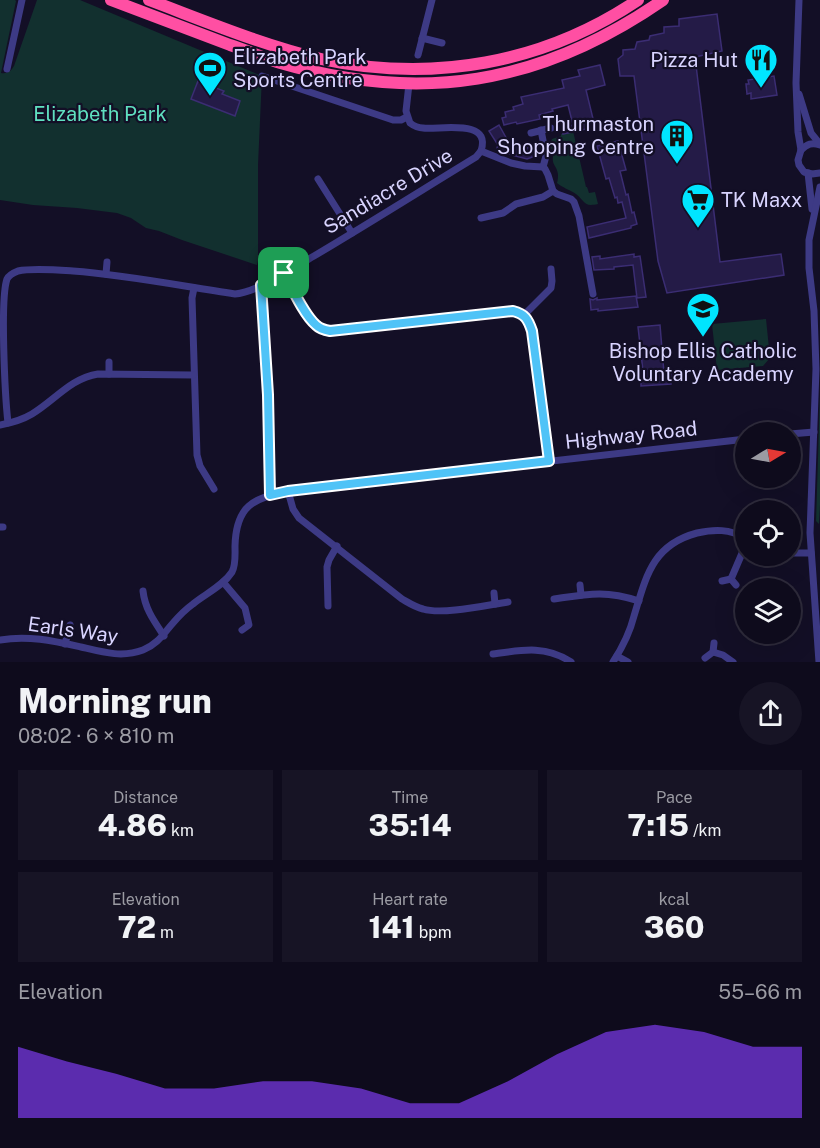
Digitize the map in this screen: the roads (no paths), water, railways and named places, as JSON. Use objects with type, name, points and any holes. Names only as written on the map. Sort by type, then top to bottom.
[{"type":"highway","points":[[111,0],[276,61],[351,78],[409,84],[486,78],[537,65],[600,38],[663,0]]},
{"type":"highway","points":[[149,0],[309,56],[362,66],[410,69],[464,67],[516,56],[591,27],[638,0]]},
{"type":"street","points":[[7,69],[22,0]]},
{"type":"street","points":[[418,55],[432,0]]},
{"type":"street","points":[[799,0],[796,83],[801,150],[798,160],[802,170],[812,174],[820,173]]},
{"type":"street","points":[[423,38],[442,42]]},
{"type":"street","points":[[262,76],[393,120],[407,117]]},
{"type":"street","points":[[796,83],[811,133],[820,145]]},
{"type":"street","points":[[409,84],[406,111],[410,123],[422,128],[472,129],[481,139],[483,146],[481,152],[511,163],[543,167]]},
{"type":"street","points":[[531,133],[552,128]]},
{"type":"street","points":[[541,130],[546,156],[543,167]]},
{"type":"street","points":[[801,150],[808,144],[820,145]]},
{"type":"street","name":"Sandiacre Drive","points":[[4,424],[2,289],[12,273],[59,270],[106,274],[235,294],[252,290],[352,233],[481,152]]},
{"type":"street","points":[[543,167],[553,191],[572,199],[577,208],[592,294]]},
{"type":"street","points":[[808,173],[813,215]]},
{"type":"street","points":[[318,179],[352,233]]},
{"type":"street","points":[[819,662],[810,532],[816,369],[809,240],[820,187]]},
{"type":"street","points":[[481,218],[503,213],[516,204],[543,197],[553,191]]},
{"type":"street","points":[[489,216],[491,225]]},
{"type":"street","points":[[106,274],[107,262]]},
{"type":"street","points":[[524,315],[551,288],[551,269]]},
{"type":"street","points":[[284,273],[315,325],[330,331],[513,311],[524,315],[532,331],[549,461]]},
{"type":"street","points":[[591,284],[600,282]]},
{"type":"street","points":[[261,285],[268,395],[270,495]]},
{"type":"street","points":[[194,288],[192,298],[197,455],[200,466],[214,489]]},
{"type":"street","points":[[109,362],[109,374]]},
{"type":"street","points":[[4,424],[30,416],[87,375],[194,375]]},
{"type":"street","points":[[801,433],[814,432]]},
{"type":"street","name":"Highway Road","points":[[270,495],[288,491],[735,440]]},
{"type":"street","points":[[288,491],[292,509],[299,518],[413,606],[433,611],[508,602]]},
{"type":"street","name":"Earls Way","points":[[0,640],[28,638],[114,654],[130,654],[156,643],[192,605],[223,582],[233,571],[238,522],[244,510],[255,501],[270,495]]},
{"type":"street","points":[[628,662],[615,659],[634,619],[650,568],[656,558],[678,540],[689,536],[706,531],[735,532]]},
{"type":"street","points":[[328,606],[327,567],[337,546]]},
{"type":"street","points":[[801,553],[811,553]]},
{"type":"street","points":[[722,581],[734,582],[739,566]]},
{"type":"street","points":[[223,582],[245,608],[249,625],[242,630]]},
{"type":"street","points":[[580,585],[581,595]]},
{"type":"street","points":[[143,591],[144,603],[152,620],[164,636]]},
{"type":"street","points":[[494,593],[495,604]]},
{"type":"street","points":[[554,599],[609,594],[639,601]]},
{"type":"street","points":[[65,644],[70,625]]},
{"type":"street","points":[[705,658],[713,652],[714,643]]},
{"type":"street","points":[[493,654],[530,650],[548,651],[571,662]]},
{"type":"street","points":[[713,652],[733,662]]},
{"type":"place","name":"Pizza Hut","points":[[761,89]]},
{"type":"place","name":"Elizabeth Park Sports Centre","points":[[210,97]]},
{"type":"place","name":"Thurmaston Shopping Centre","points":[[677,165]]},
{"type":"place","name":"TK Maxx","points":[[698,229]]},
{"type":"place","name":"Bishop Ellis Catholic Voluntary Academy","points":[[703,338]]},
{"type":"park label","name":"Elizabeth Park","points":[[100,114]]}]
